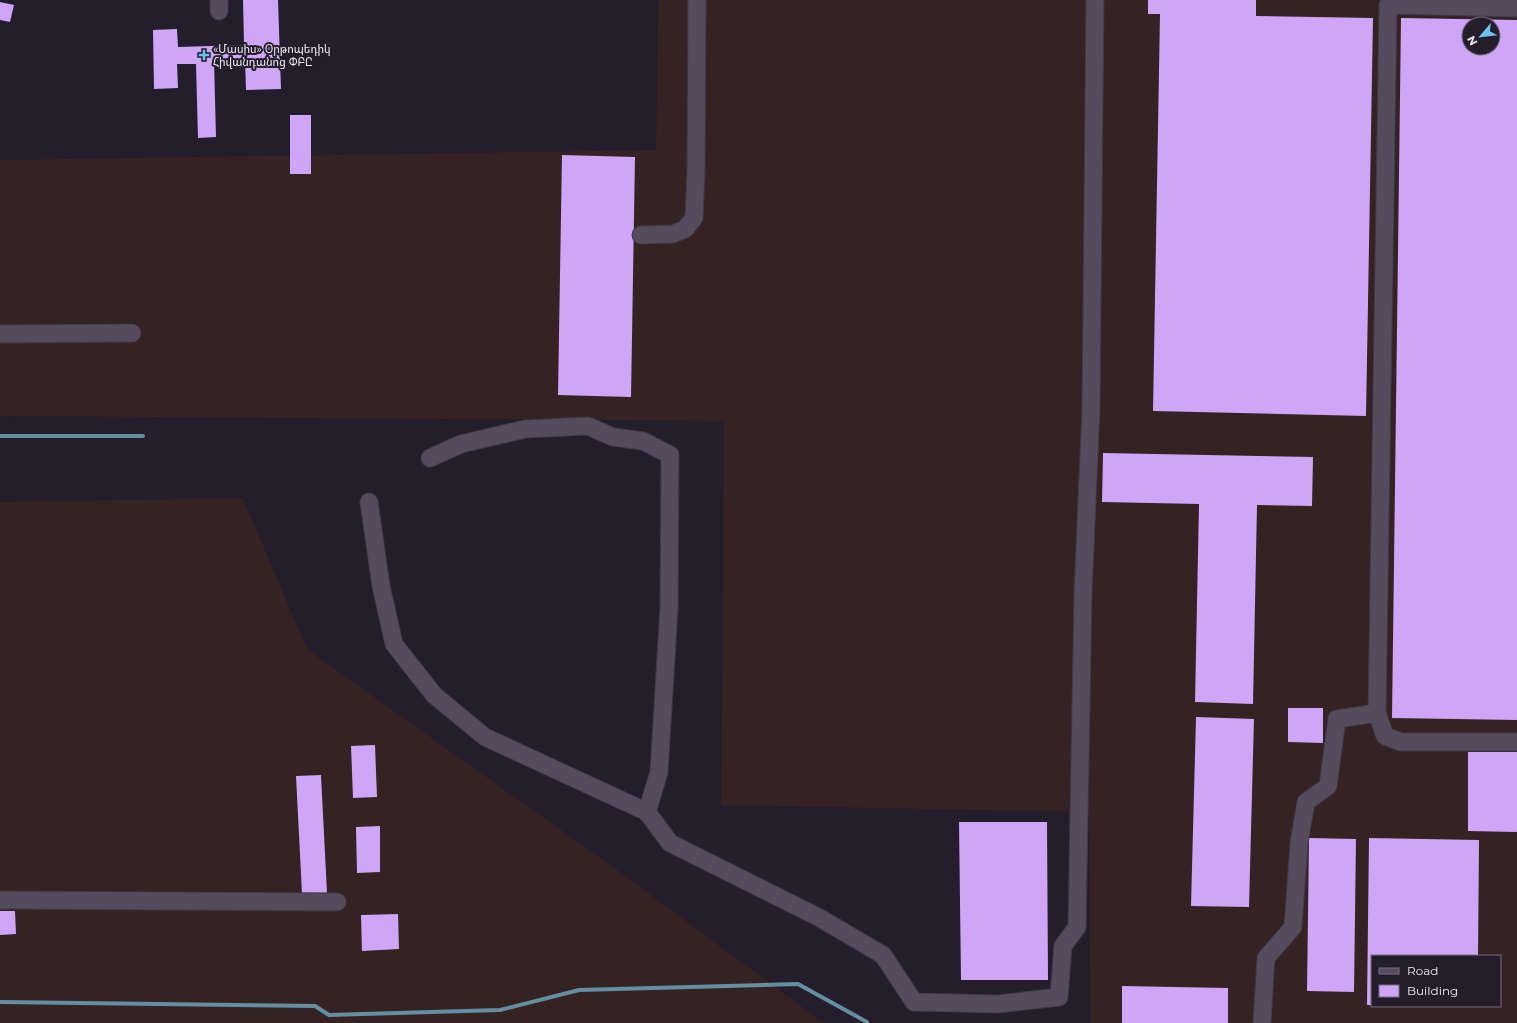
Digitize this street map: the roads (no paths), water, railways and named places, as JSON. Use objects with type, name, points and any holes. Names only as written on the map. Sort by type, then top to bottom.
[{"type":"lane","points":[[641,236],[673,234],[685,229],[694,218],[696,173],[697,0]]},
{"type":"lane","points":[[369,502],[381,586],[394,644],[434,694],[485,737],[647,812],[670,843],[818,917],[883,955],[914,1002],[998,1004],[1059,997],[1064,946],[1077,927],[1083,593],[1091,408],[1095,0]]},
{"type":"lane","points":[[1517,8],[1388,5],[1377,713],[1384,736],[1401,742],[1517,742]]},
{"type":"lane","points":[[0,334],[132,333]]},
{"type":"lane","points":[[430,458],[461,444],[525,429],[588,426],[613,437],[643,441],[670,455],[669,608],[659,772],[647,812]]},
{"type":"lane","points":[[1262,1023],[1266,958],[1293,927],[1299,843],[1306,802],[1328,786],[1337,718],[1377,713]]},
{"type":"lane","points":[[0,900],[337,902]]},
{"type":"waterway","points":[[0,436],[143,436]]},
{"type":"waterway","points":[[0,1002],[315,1006],[329,1015],[500,1010],[579,990],[798,984],[867,1022]]},
{"type":"place","name":"«Մասիս» Օրթոպեդիկ Հիվանդանոց ՓԲԸ","points":[[204,55]]}]
